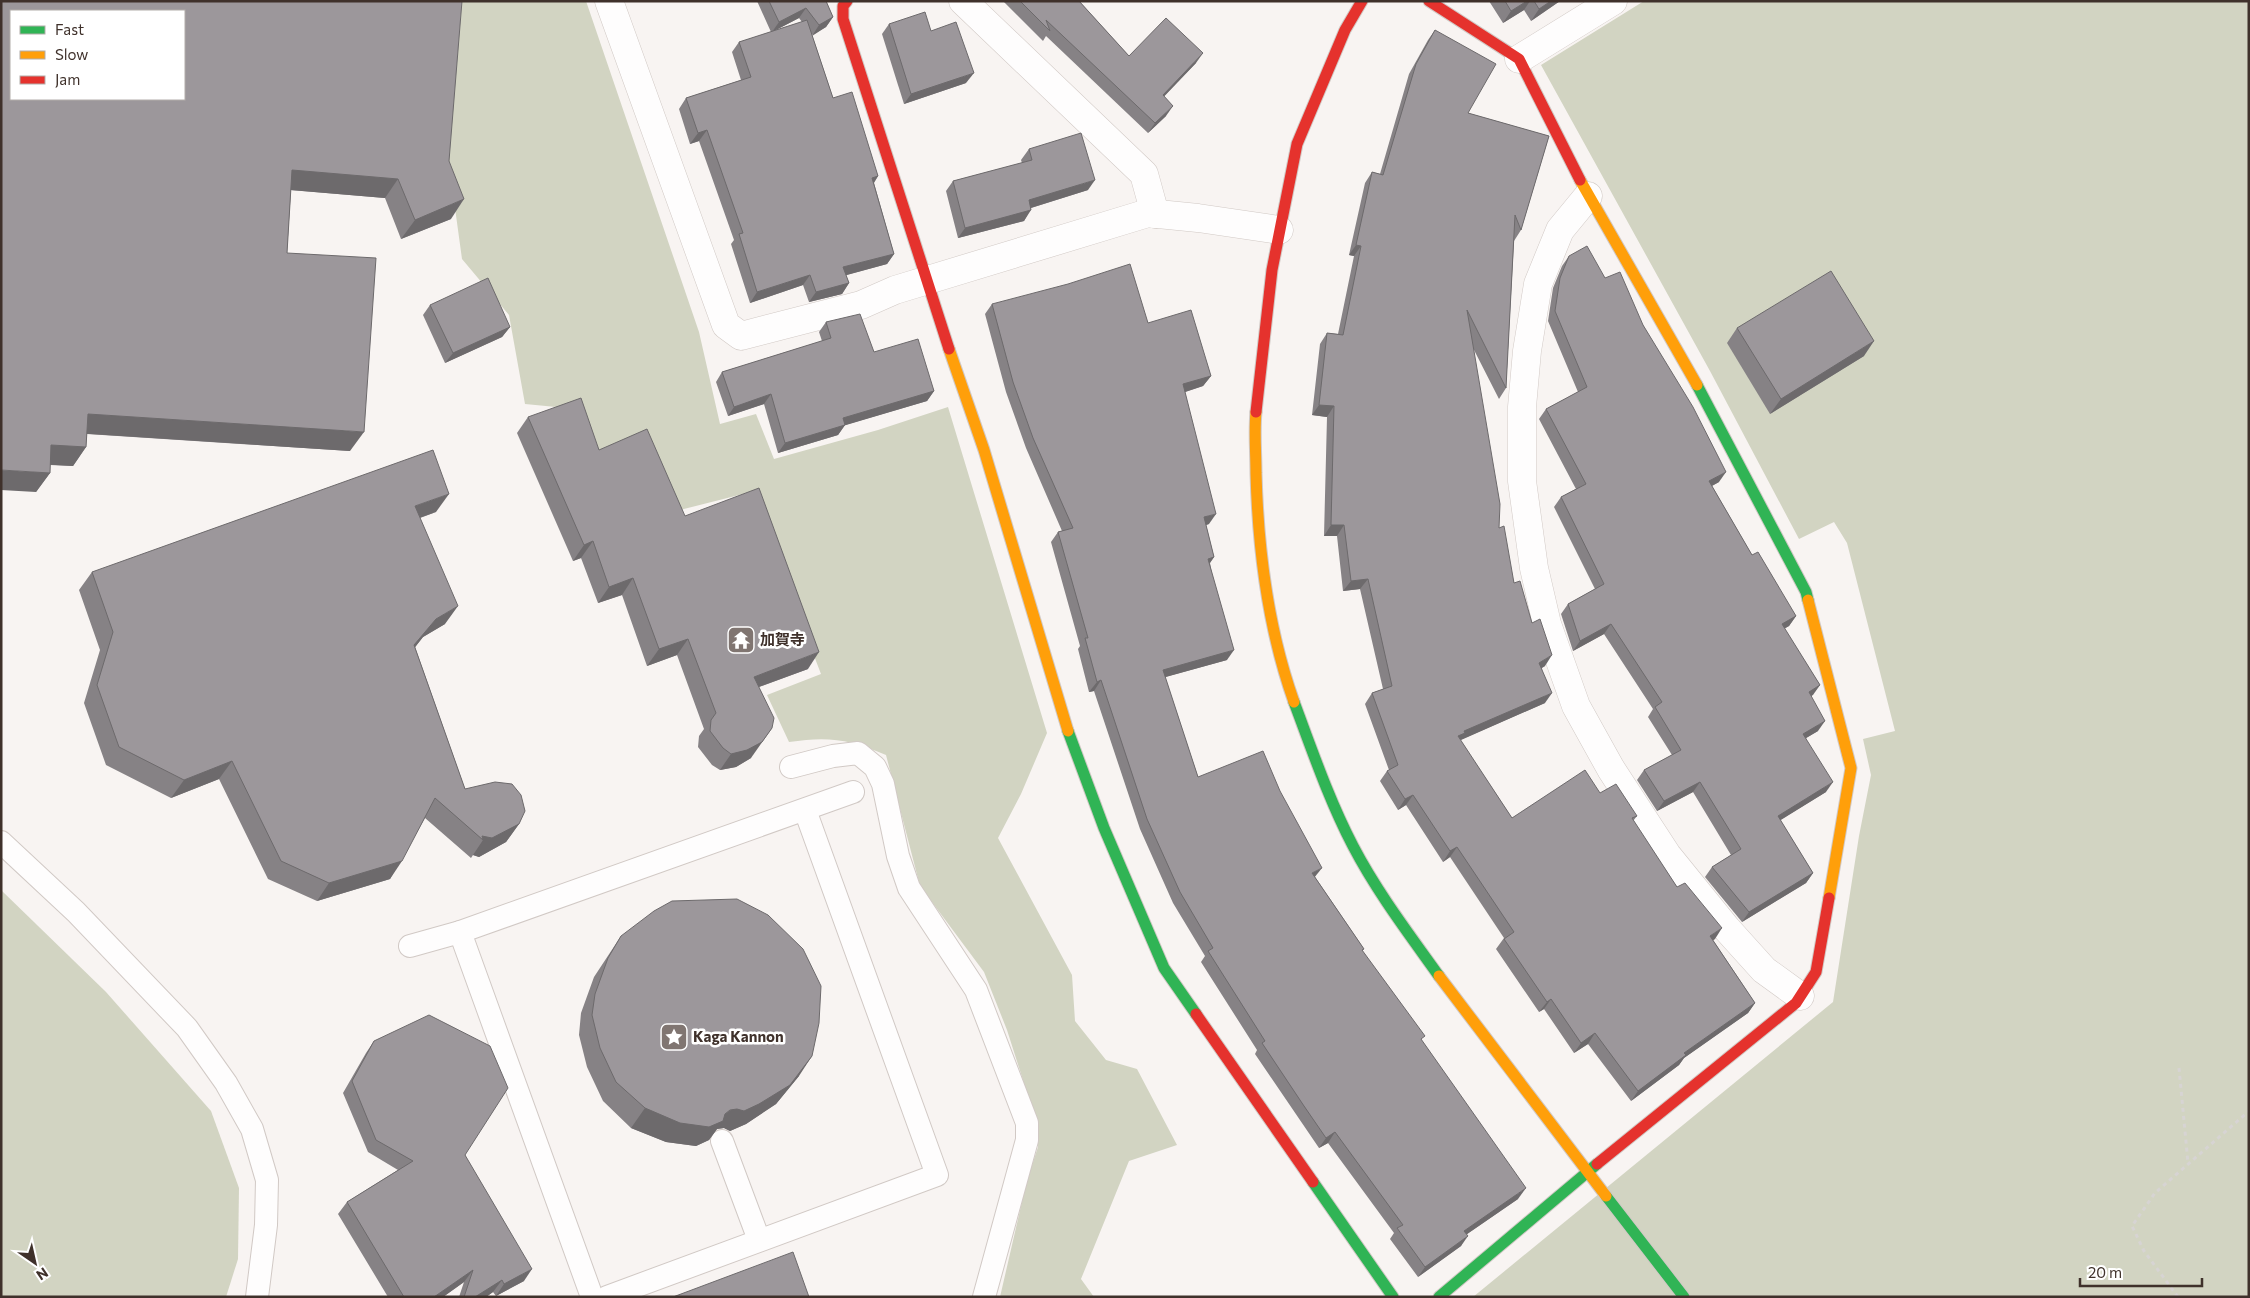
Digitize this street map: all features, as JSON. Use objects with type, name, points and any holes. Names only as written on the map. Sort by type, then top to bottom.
[{"type":"street","points":[[609,1],[726,325],[741,336],[861,305],[895,290],[1148,213],[1279,230]]},
{"type":"street","points":[[847,1],[843,6],[843,19],[926,282],[984,450],[1064,720],[1104,828],[1164,968],[1393,1297]]},
{"type":"street","points":[[963,1],[1144,174],[1155,214]]},
{"type":"street","points":[[1362,1],[1345,30],[1297,144],[1279,230],[1262,340],[1255,421],[1258,522],[1264,578],[1275,632],[1291,694],[1319,769],[1352,846],[1399,920],[1502,1060],[1684,1297]]},
{"type":"street","points":[[1429,1],[1519,59],[1588,196],[1684,359],[1806,592],[1850,768],[1816,972],[1796,1003],[1588,1171],[1439,1297]]},
{"type":"street","points":[[1519,59],[1613,1]]},
{"type":"street","points":[[1588,196],[1560,230],[1542,275],[1527,350],[1522,406],[1522,482],[1534,568],[1547,624],[1576,706],[1611,769],[1667,855],[1727,929],[1764,970],[1800,996]]},
{"type":"lane","points":[[791,767],[833,756],[858,754],[875,767],[883,784],[898,856],[908,888],[976,990],[1027,1123],[1027,1140],[984,1297]]},
{"type":"lane","points":[[410,946],[460,932],[853,792]]},
{"type":"lane","points":[[607,1297],[937,1175],[805,810]]},
{"type":"lane","points":[[1,842],[76,912],[187,1028],[226,1083],[252,1129],[267,1180],[266,1225],[257,1297]]},
{"type":"lane","points":[[460,932],[592,1297]]},
{"type":"lane","points":[[722,1141],[759,1240]]},
{"type":"path","points":[[2179,1068],[2188,1164]]},
{"type":"path","points":[[2178,1297],[2144,1251],[2132,1226],[2155,1193],[2249,1111]]},
{"type":"green space","points":[[462,1],[586,1],[699,332],[720,424],[756,414],[774,459],[878,430],[948,407],[1047,733],[1021,794],[998,838],[1072,975],[1075,1021],[1106,1060],[1137,1069],[1177,1145],[1129,1161],[1081,1279],[1094,1297],[1000,1297],[1027,1180],[1038,1147],[1038,1127],[1007,1030],[984,972],[920,886],[886,755],[861,745],[838,740],[815,739],[789,742],[767,695],[821,674],[751,492],[676,511],[594,453],[577,409],[525,404],[509,315],[462,259],[448,157]]},
{"type":"green space","points":[[1644,1],[2249,1],[2249,1297],[1473,1297],[1833,1002],[1859,836],[1871,775],[1863,739],[1895,731],[1847,543],[1834,522],[1799,539],[1710,371],[1541,65]]},
{"type":"green space","points":[[1,890],[106,992],[211,1111],[239,1188],[238,1259],[226,1297],[1,1297]]},
{"type":"building","points":[[1,1],[462,1],[449,161],[464,199],[415,220],[398,179],[292,170],[287,253],[376,258],[364,432],[88,414],[86,447],[51,445],[50,473],[1,470]]},
{"type":"building","points":[[769,1],[826,1],[833,17],[819,25],[806,8],[779,22]]},
{"type":"building","points":[[1020,1],[1079,1],[1129,56],[1166,18],[1203,53],[1163,95],[1173,106],[1155,123],[1046,20],[1050,31]]},
{"type":"building","points":[[1505,1],[1527,1],[1511,11]]},
{"type":"building","points":[[1534,1],[1551,1],[1539,9]]},
{"type":"building","points":[[925,12],[931,31],[956,22],[974,73],[911,94],[889,24]]},
{"type":"building","points":[[807,20],[833,98],[852,92],[878,176],[872,178],[894,254],[843,267],[849,283],[816,292],[810,275],[757,292],[739,234],[743,233],[707,130],[698,133],[686,98],[751,77],[739,42]]},
{"type":"building","points":[[1435,30],[1496,64],[1468,113],[1549,136],[1521,230],[1515,215],[1506,388],[1467,310],[1500,504],[1499,528],[1504,526],[1514,583],[1520,581],[1532,623],[1540,619],[1552,655],[1539,663],[1552,693],[1464,731],[1465,733],[1458,736],[1512,818],[1585,770],[1600,793],[1616,784],[1637,816],[1632,818],[1677,887],[1685,883],[1722,928],[1710,936],[1755,1003],[1684,1053],[1686,1055],[1638,1091],[1595,1033],[1581,1043],[1551,999],[1547,1002],[1504,939],[1514,932],[1457,847],[1450,851],[1413,795],[1405,799],[1387,771],[1398,765],[1372,693],[1392,686],[1368,579],[1351,581],[1344,525],[1331,525],[1334,406],[1319,405],[1327,333],[1343,335],[1361,246],[1356,245],[1372,172],[1383,175],[1416,64]]},
{"type":"building","points":[[1081,133],[1095,180],[1029,200],[1031,210],[965,228],[953,181],[1032,160],[1029,149]]},
{"type":"building","points":[[1587,246],[1605,278],[1620,272],[1643,325],[1693,407],[1726,472],[1709,481],[1752,555],[1758,552],[1796,616],[1782,624],[1820,685],[1809,692],[1825,721],[1803,734],[1833,782],[1778,816],[1813,873],[1749,912],[1712,867],[1741,849],[1700,782],[1664,801],[1644,770],[1681,750],[1655,707],[1662,702],[1611,624],[1580,641],[1568,604],[1604,584],[1561,497],[1586,484],[1546,409],[1587,387],[1555,311],[1560,278],[1569,256]]},
{"type":"building","points":[[1130,264],[1148,323],[1191,310],[1211,376],[1183,384],[1216,514],[1204,517],[1214,557],[1208,559],[1234,650],[1163,670],[1198,777],[1263,751],[1280,791],[1322,868],[1312,873],[1364,949],[1362,950],[1425,1036],[1421,1039],[1526,1188],[1464,1231],[1468,1236],[1425,1267],[1397,1228],[1403,1225],[1335,1132],[1326,1138],[1304,1106],[1262,1043],[1265,1041],[1208,951],[1213,948],[1180,892],[1147,819],[1101,680],[1097,682],[1085,638],[1088,638],[1058,532],[1073,528],[1033,438],[1013,382],[992,304],[1068,284]]},
{"type":"building","points":[[1831,271],[1874,341],[1781,399],[1737,328]]},
{"type":"building","points":[[488,278],[510,327],[453,353],[430,305]]},
{"type":"building","points":[[860,314],[874,352],[918,339],[934,391],[843,418],[845,425],[785,443],[771,394],[734,407],[722,372],[831,338],[826,322]]},
{"type":"building","points":[[581,398],[599,450],[647,429],[685,516],[759,488],[819,652],[754,677],[774,718],[772,728],[762,742],[747,750],[731,754],[723,748],[710,731],[711,720],[716,713],[688,639],[659,649],[633,578],[609,587],[593,541],[584,545],[528,417]]},
{"type":"building","points":[[433,450],[449,494],[415,506],[458,606],[436,619],[414,645],[465,789],[495,782],[512,784],[521,795],[525,811],[519,824],[492,838],[482,836],[483,840],[435,798],[402,861],[329,883],[281,861],[232,761],[184,780],[119,747],[97,685],[113,632],[92,572]]},
{"type":"building","points":[[737,899],[768,915],[803,949],[821,986],[819,1023],[812,1056],[790,1085],[759,1104],[744,1111],[730,1110],[725,1114],[723,1121],[709,1127],[680,1123],[645,1108],[616,1082],[600,1048],[592,1015],[595,994],[608,958],[621,936],[654,911],[672,901]]},
{"type":"building","points":[[429,1015],[490,1046],[508,1088],[465,1155],[532,1269],[504,1284],[502,1280],[475,1297],[464,1297],[473,1270],[434,1297],[404,1297],[347,1202],[413,1161],[376,1140],[352,1081],[374,1041]]},
{"type":"building","points":[[793,1252],[809,1297],[673,1297]]},
{"type":"traffic: fast","points":[[1697,385],[1806,592],[1808,600]]},
{"type":"traffic: fast","points":[[1294,702],[1314,757],[1344,829],[1362,863],[1383,896],[1439,976]]},
{"type":"traffic: fast","points":[[1068,731],[1104,828],[1164,968],[1196,1014]]},
{"type":"traffic: fast","points":[[1439,1297],[1597,1164]]},
{"type":"traffic: fast","points":[[1313,1182],[1393,1297]]},
{"type":"traffic: fast","points":[[1606,1196],[1684,1297]]},
{"type":"traffic: slow","points":[[1580,180],[1697,385]]},
{"type":"traffic: slow","points":[[949,349],[984,450],[1068,731]]},
{"type":"traffic: slow","points":[[1256,412],[1257,502],[1262,560],[1277,646],[1294,702]]},
{"type":"traffic: slow","points":[[1808,600],[1851,768],[1829,898]]},
{"type":"traffic: slow","points":[[1439,976],[1606,1196]]},
{"type":"traffic: jam","points":[[847,1],[843,6],[843,19],[949,349]]},
{"type":"traffic: jam","points":[[1256,412],[1272,270],[1297,144],[1345,30],[1362,1]]},
{"type":"traffic: jam","points":[[1429,1],[1519,59],[1580,180]]},
{"type":"traffic: jam","points":[[1597,1164],[1796,1003],[1816,972],[1829,898]]},
{"type":"traffic: jam","points":[[1196,1014],[1313,1182]]},
{"type":"place","name":"加賀寺","points":[[741,640]]},
{"type":"place","name":"Kaga Kannon","points":[[674,1037]]}]
